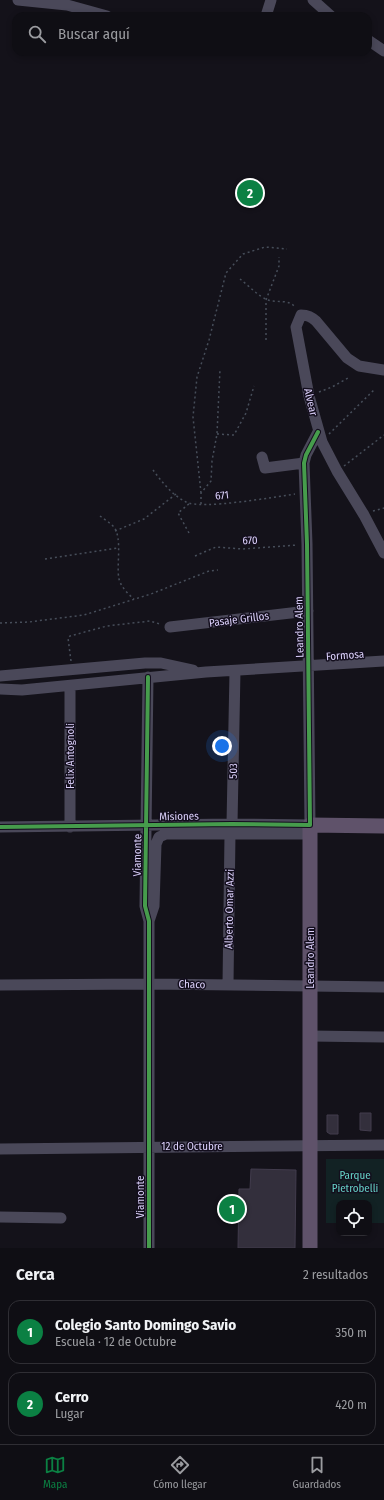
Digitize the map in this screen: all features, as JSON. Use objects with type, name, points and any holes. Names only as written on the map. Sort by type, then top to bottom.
[{"type":"main road","name":"Misiones","points":[[310,830],[384,826]]},
{"type":"main road","name":"Leandro Alem","points":[[310,830],[310,1248]]},
{"type":"street","points":[[18,0],[66,5],[92,12]]},
{"type":"street","points":[[267,12],[270,0]]},
{"type":"street","points":[[313,0],[326,12]]},
{"type":"street","points":[[372,43],[382,49]]},
{"type":"street","points":[[372,47],[382,49]]},
{"type":"street","points":[[301,315],[306,315],[316,322],[348,358],[359,366],[384,370]]},
{"type":"street","name":"Alvear","points":[[301,315],[296,327],[309,396],[320,437],[337,471],[364,515],[384,553]]},
{"type":"street","name":"Leandro Alem","points":[[310,830],[309,666],[306,493],[304,463],[306,455],[320,437]]},
{"type":"street","points":[[262,457],[265,468],[304,463]]},
{"type":"street","name":"Pasaje Grillos","points":[[170,627],[308,611]]},
{"type":"street","name":"Formosa","points":[[0,689],[22,690],[206,672],[384,661]]},
{"type":"street","points":[[0,676],[145,663],[161,663],[206,672]]},
{"type":"street","name":"503","points":[[231,829],[235,670]]},
{"type":"street","name":"Viamonte","points":[[148,677],[145,906],[149,921],[149,1248]]},
{"type":"street","name":"Felix Antognoli","points":[[70,686],[70,827]]},
{"type":"street","name":"Misiones","points":[[0,827],[147,826],[310,830]]},
{"type":"street","name":"Misiones","points":[[159,837],[166,834],[231,829]]},
{"type":"street","name":"Alberto Omar Azzi","points":[[228,984],[231,829]]},
{"type":"street","name":"Viamonte","points":[[149,921],[154,906],[156,844],[159,837]]},
{"type":"street","name":"Chaco","points":[[0,985],[228,984],[384,987]]},
{"type":"street","points":[[310,1036],[384,1037]]},
{"type":"street","name":"12 de Octubre","points":[[0,1149],[149,1146],[384,1145]]},
{"type":"street","points":[[0,1217],[61,1218]]},
{"type":"path","points":[[201,504],[202,493],[193,410],[197,377],[209,340],[226,273],[243,254],[265,247],[287,249]]},
{"type":"path","points":[[266,340],[266,300],[279,266],[279,257]]},
{"type":"path","points":[[240,279],[266,300],[286,302],[294,305],[301,315]]},
{"type":"path","points":[[202,493],[211,481],[212,461],[217,434],[220,369]]},
{"type":"path","points":[[309,396],[332,387],[348,378]]},
{"type":"path","points":[[217,434],[234,435],[246,413],[254,386]]},
{"type":"path","points":[[320,437],[375,389]]},
{"type":"path","points":[[337,471],[384,435]]},
{"type":"path","points":[[115,531],[144,520],[176,494]]},
{"type":"path","points":[[188,533],[178,513],[190,503]]},
{"type":"path","points":[[100,516],[114,527],[118,548],[119,579],[127,594],[134,599]]},
{"type":"path","points":[[45,559],[118,548]]},
{"type":"path","points":[[0,623],[29,622],[84,615],[134,599],[209,571],[218,570]]},
{"type":"path","points":[[72,670],[68,638],[70,636],[107,626],[150,621],[170,627]]},
{"type":"green space","name":"Parque Pietrobelli","points":[[326,1159],[384,1159],[384,1223],[372,1223],[372,1200],[336,1200],[336,1223],[326,1223]]},
{"type":"building","points":[[360,1113],[371,1113],[371,1131],[360,1130]]},
{"type":"building","points":[[327,1115],[338,1115],[338,1134],[330,1134],[327,1132]]},
{"type":"building","points":[[251,1169],[296,1170],[295,1248],[238,1248],[239,1189],[250,1189]]},
{"type":"cycle path","points":[[0,827],[232,824],[310,825],[307,544],[304,463],[306,455],[318,432]]},
{"type":"cycle path","points":[[148,677],[145,906],[149,921],[149,1248]]},
{"type":"place","name":"Cerro","points":[[250,193]]},
{"type":"place","name":"Colegio Santo Domingo Savio","points":[[232,1209]]}]
